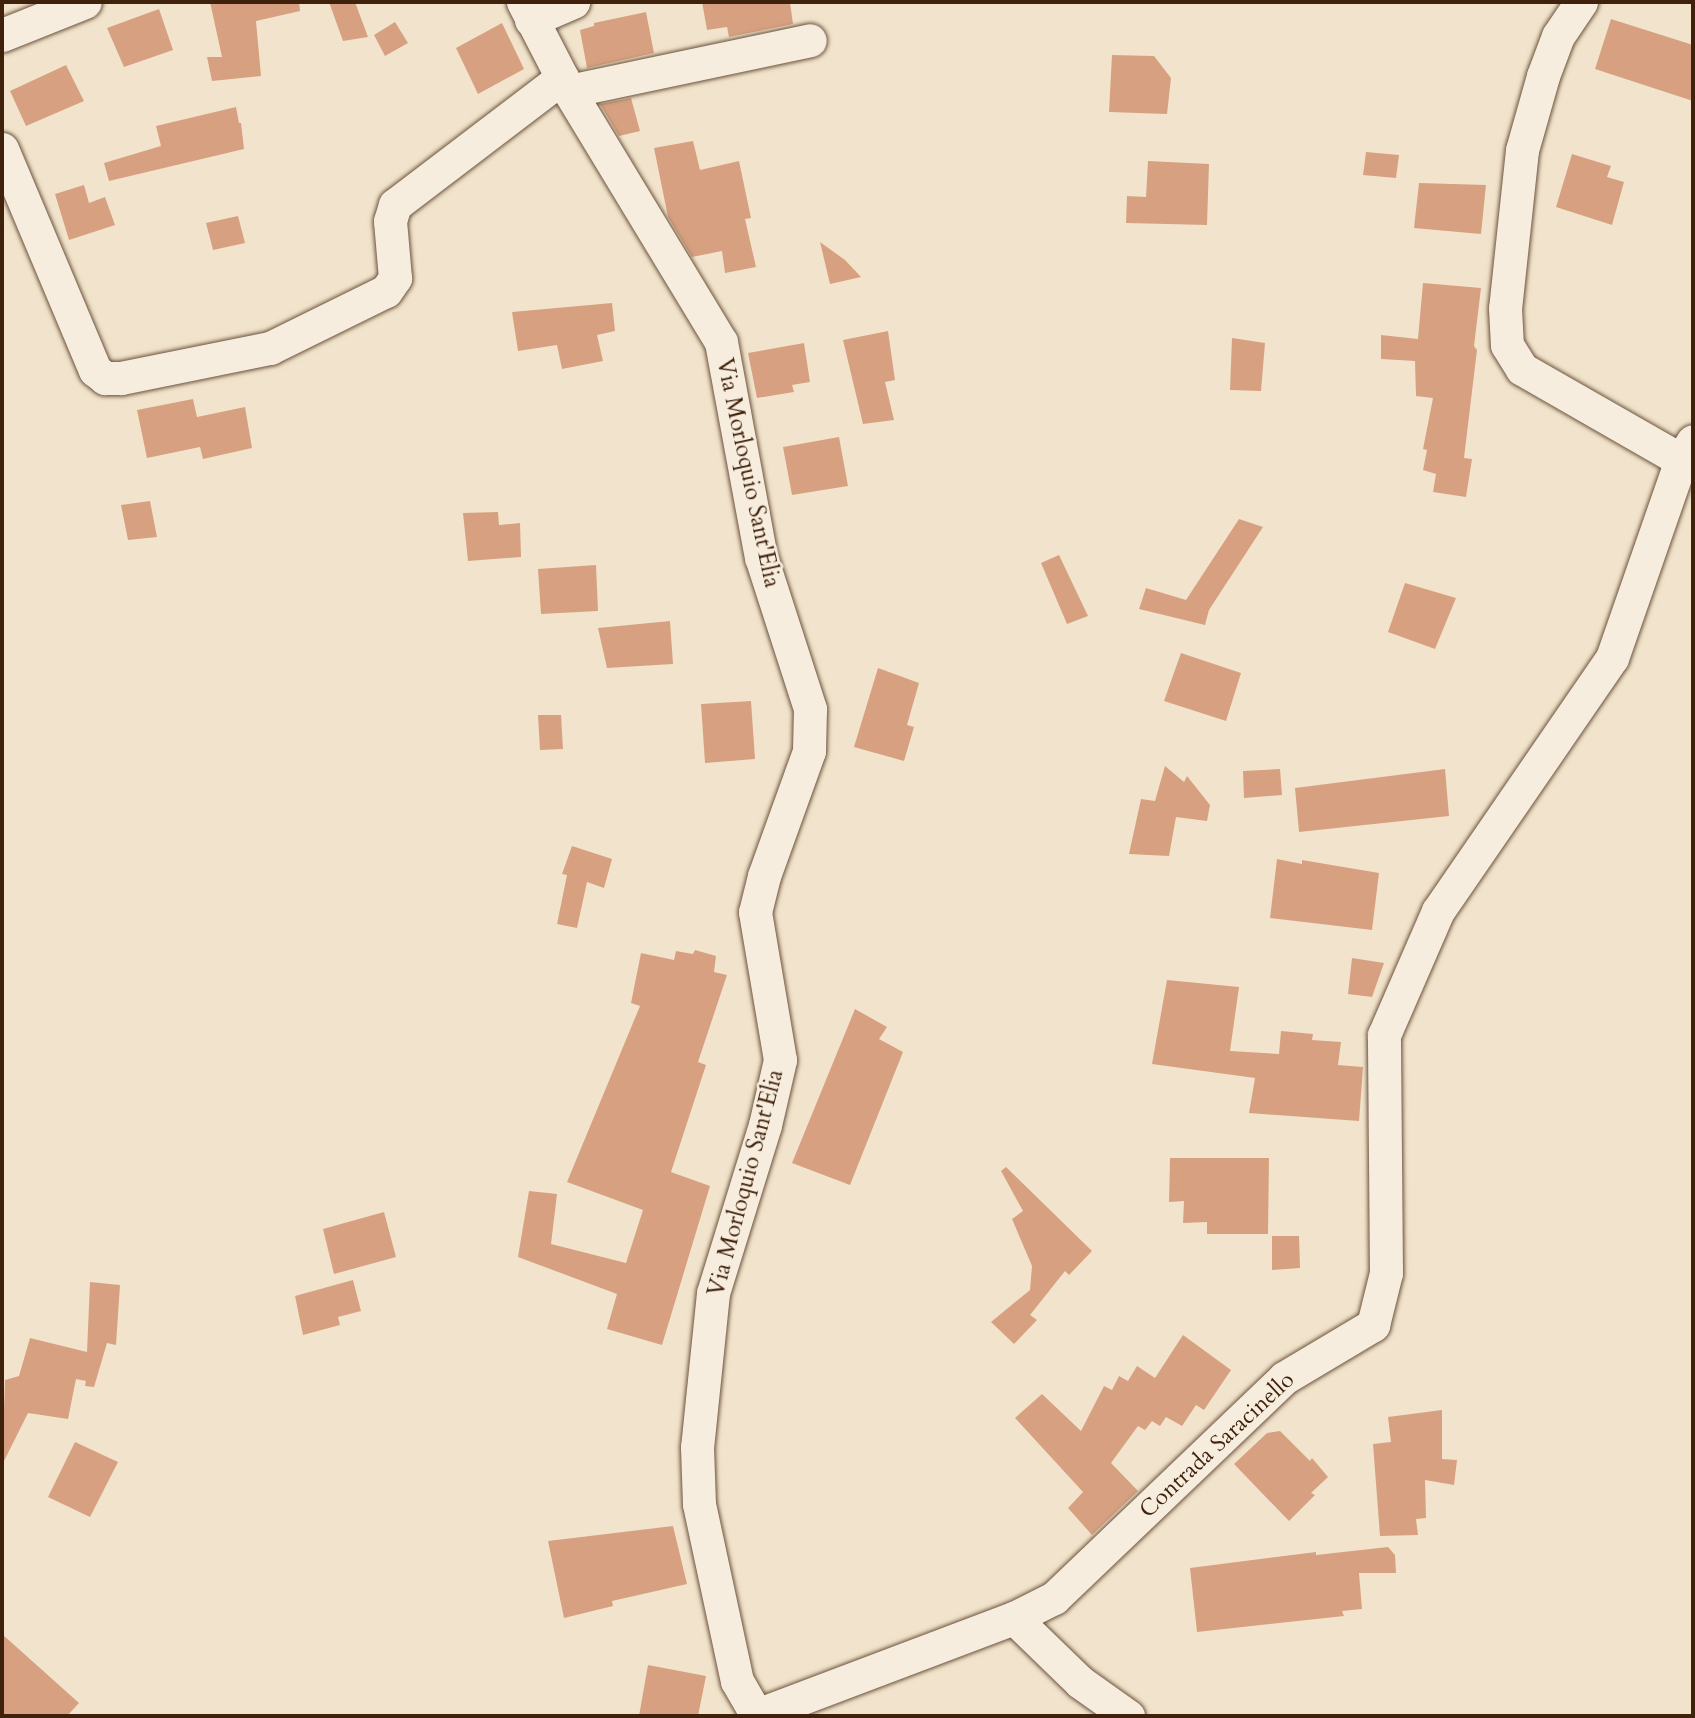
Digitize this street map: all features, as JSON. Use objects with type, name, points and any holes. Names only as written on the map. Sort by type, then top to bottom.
[{"type":"street","points":[[2,35],[85,2]]},
{"type":"street","points":[[527,11],[573,2]]},
{"type":"street","points":[[1581,2],[1558,36],[1543,76],[1522,150],[1505,308],[1507,345],[1522,369],[1687,450]]},
{"type":"street","name":"Via Morloquio Sant'Elia","points":[[527,11],[566,85],[721,342],[761,557],[810,709],[809,751],[764,876],[755,912],[780,1060],[765,1125],[713,1293],[697,1447],[699,1504],[737,1681],[757,1716]]},
{"type":"street","points":[[2,149],[95,370],[105,378],[121,378],[270,348],[386,291],[395,278],[390,221],[395,205],[566,85],[810,40]]},
{"type":"street","name":"Contrada Saracinello","points":[[757,1716],[1014,1618],[1054,1598],[1284,1378],[1373,1325],[1386,1273],[1384,1035],[1438,911],[1612,657],[1687,450]]},
{"type":"street","points":[[1014,1618],[1080,1682],[1128,1716]]},
{"type":"building","points":[[210,2],[299,2],[300,11],[256,21],[261,76],[212,81],[207,57],[222,57]]},
{"type":"building","points":[[329,2],[355,2],[368,37],[343,41]]},
{"type":"building","points":[[702,2],[790,2],[793,24],[729,37],[727,27],[707,30]]},
{"type":"building","points":[[159,9],[173,50],[124,67],[107,28]]},
{"type":"building","points":[[646,12],[654,53],[587,68],[580,30],[594,26],[594,23]]},
{"type":"building","points":[[1611,19],[1693,45],[1693,101],[1595,69]]},
{"type":"building","points":[[395,22],[408,43],[385,56],[374,35]]},
{"type":"building","points":[[502,23],[524,69],[478,94],[456,48]]},
{"type":"building","points":[[1112,55],[1154,56],[1171,78],[1167,114],[1109,112]]},
{"type":"building","points":[[66,65],[84,101],[26,126],[10,91]]},
{"type":"building","points":[[631,98],[640,131],[619,136],[600,104]]},
{"type":"building","points":[[236,107],[244,149],[109,181],[104,163],[161,146],[156,126]]},
{"type":"building","points":[[693,141],[700,170],[739,161],[751,218],[745,219],[756,267],[725,273],[722,251],[692,257],[668,217],[654,148]]},
{"type":"building","points":[[1366,152],[1399,155],[1396,178],[1363,175]]},
{"type":"building","points":[[1572,154],[1611,166],[1607,177],[1624,182],[1612,225],[1556,207]]},
{"type":"building","points":[[1148,161],[1209,164],[1207,225],[1126,223],[1127,196],[1146,197]]},
{"type":"building","points":[[1419,183],[1486,185],[1481,234],[1414,228]]},
{"type":"building","points":[[84,185],[89,203],[105,197],[115,225],[69,240],[55,194]]},
{"type":"building","points":[[238,216],[245,243],[213,250],[206,223]]},
{"type":"building","points":[[820,242],[845,260],[861,277],[830,284]]},
{"type":"building","points":[[1423,283],[1481,288],[1474,346],[1477,350],[1464,458],[1472,459],[1466,497],[1433,492],[1436,474],[1423,470],[1427,450],[1423,449],[1433,398],[1416,396],[1415,361],[1381,359],[1381,335],[1418,339]]},
{"type":"building","points":[[612,303],[615,331],[597,335],[603,361],[562,369],[557,345],[518,351],[512,312]]},
{"type":"building","points":[[888,331],[895,380],[885,382],[894,420],[863,424],[843,340]]},
{"type":"building","points":[[1232,338],[1265,343],[1261,391],[1230,390]]},
{"type":"building","points":[[804,343],[810,382],[792,385],[794,392],[757,398],[748,353]]},
{"type":"building","points":[[193,399],[197,417],[245,407],[252,448],[203,459],[200,447],[147,458],[137,410]]},
{"type":"building","points":[[839,437],[848,486],[792,495],[783,447]]},
{"type":"building","points":[[150,501],[157,537],[128,540],[121,505]]},
{"type":"building","points":[[498,512],[499,525],[520,523],[521,557],[468,561],[463,513]]},
{"type":"building","points":[[1239,519],[1263,527],[1209,610],[1205,625],[1139,609],[1146,588],[1186,600]]},
{"type":"building","points":[[1059,555],[1088,616],[1067,624],[1041,563]]},
{"type":"building","points":[[596,565],[598,611],[541,614],[538,569]]},
{"type":"building","points":[[1405,583],[1456,598],[1435,649],[1388,632]]},
{"type":"building","points":[[670,621],[673,664],[607,668],[598,628]]},
{"type":"building","points":[[1181,653],[1241,673],[1226,721],[1164,701]]},
{"type":"building","points":[[878,668],[919,683],[907,725],[914,727],[904,761],[854,747]]},
{"type":"building","points":[[751,701],[755,759],[705,763],[701,704]]},
{"type":"building","points":[[538,715],[561,715],[563,749],[540,750]]},
{"type":"building","points":[[1165,766],[1184,782],[1187,776],[1210,805],[1207,821],[1176,817],[1169,856],[1129,854],[1141,799],[1155,801]]},
{"type":"building","points":[[1280,769],[1282,795],[1244,798],[1243,771]]},
{"type":"building","points":[[1445,769],[1449,816],[1299,832],[1295,788]]},
{"type":"building","points":[[572,846],[612,859],[604,888],[587,882],[577,928],[557,924],[567,875],[562,874]]},
{"type":"building","points":[[1277,859],[1302,864],[1302,860],[1379,873],[1372,930],[1270,918]]},
{"type":"building","points":[[695,950],[716,956],[714,972],[727,975],[698,1062],[706,1065],[671,1172],[710,1186],[662,1345],[607,1329],[617,1294],[518,1257],[529,1191],[557,1194],[551,1244],[626,1263],[643,1210],[567,1182],[640,1006],[631,1003],[641,953],[674,960],[676,951],[693,954]]},
{"type":"building","points":[[1352,958],[1384,963],[1372,997],[1348,994]]},
{"type":"building","points":[[1167,980],[1239,987],[1230,1051],[1279,1054],[1281,1031],[1313,1034],[1312,1040],[1341,1042],[1338,1065],[1363,1067],[1359,1121],[1249,1113],[1255,1078],[1152,1064]]},
{"type":"building","points":[[855,1009],[887,1027],[879,1039],[903,1052],[850,1185],[792,1163]]},
{"type":"building","points":[[1170,1158],[1269,1158],[1268,1234],[1207,1234],[1207,1222],[1183,1223],[1184,1201],[1169,1202]]},
{"type":"building","points":[[1006,1167],[1092,1251],[1069,1275],[1065,1271],[1030,1315],[1037,1320],[1014,1344],[991,1322],[1030,1290],[1032,1266],[1012,1219],[1023,1211],[1001,1171]]},
{"type":"building","points":[[384,1212],[396,1257],[334,1274],[323,1229]]},
{"type":"building","points":[[1272,1236],[1299,1236],[1300,1268],[1272,1270]]},
{"type":"building","points":[[353,1280],[361,1311],[338,1317],[340,1325],[303,1335],[295,1296]]},
{"type":"building","points":[[90,1282],[120,1285],[116,1345],[107,1343],[94,1387],[85,1386],[86,1381],[76,1379],[68,1419],[28,1413],[2,1465],[5,1380],[19,1376],[30,1338],[87,1352]]},
{"type":"building","points":[[1183,1335],[1231,1370],[1204,1410],[1196,1405],[1182,1426],[1166,1417],[1160,1426],[1152,1421],[1145,1430],[1138,1426],[1111,1463],[1138,1491],[1092,1535],[1068,1508],[1083,1492],[1015,1418],[1042,1394],[1081,1431],[1104,1386],[1112,1390],[1119,1376],[1128,1381],[1137,1366],[1155,1378]]},
{"type":"building","points":[[1442,1410],[1442,1459],[1457,1460],[1454,1485],[1425,1480],[1426,1518],[1416,1519],[1418,1535],[1380,1536],[1373,1444],[1391,1442],[1388,1417]]},
{"type":"building","points":[[1280,1431],[1310,1461],[1312,1458],[1328,1477],[1311,1493],[1315,1495],[1289,1521],[1234,1464],[1267,1433]]},
{"type":"building","points":[[75,1442],[118,1462],[90,1517],[48,1497]]},
{"type":"building","points":[[673,1526],[687,1584],[612,1601],[613,1606],[564,1618],[548,1541]]},
{"type":"building","points":[[1388,1547],[1395,1555],[1396,1573],[1359,1573],[1362,1609],[1342,1611],[1344,1616],[1197,1632],[1190,1568],[1316,1552],[1316,1555]]},
{"type":"building","points":[[2,1634],[79,1703],[67,1716],[2,1716]]},
{"type":"building","points":[[648,1665],[706,1676],[698,1716],[639,1716]]}]
